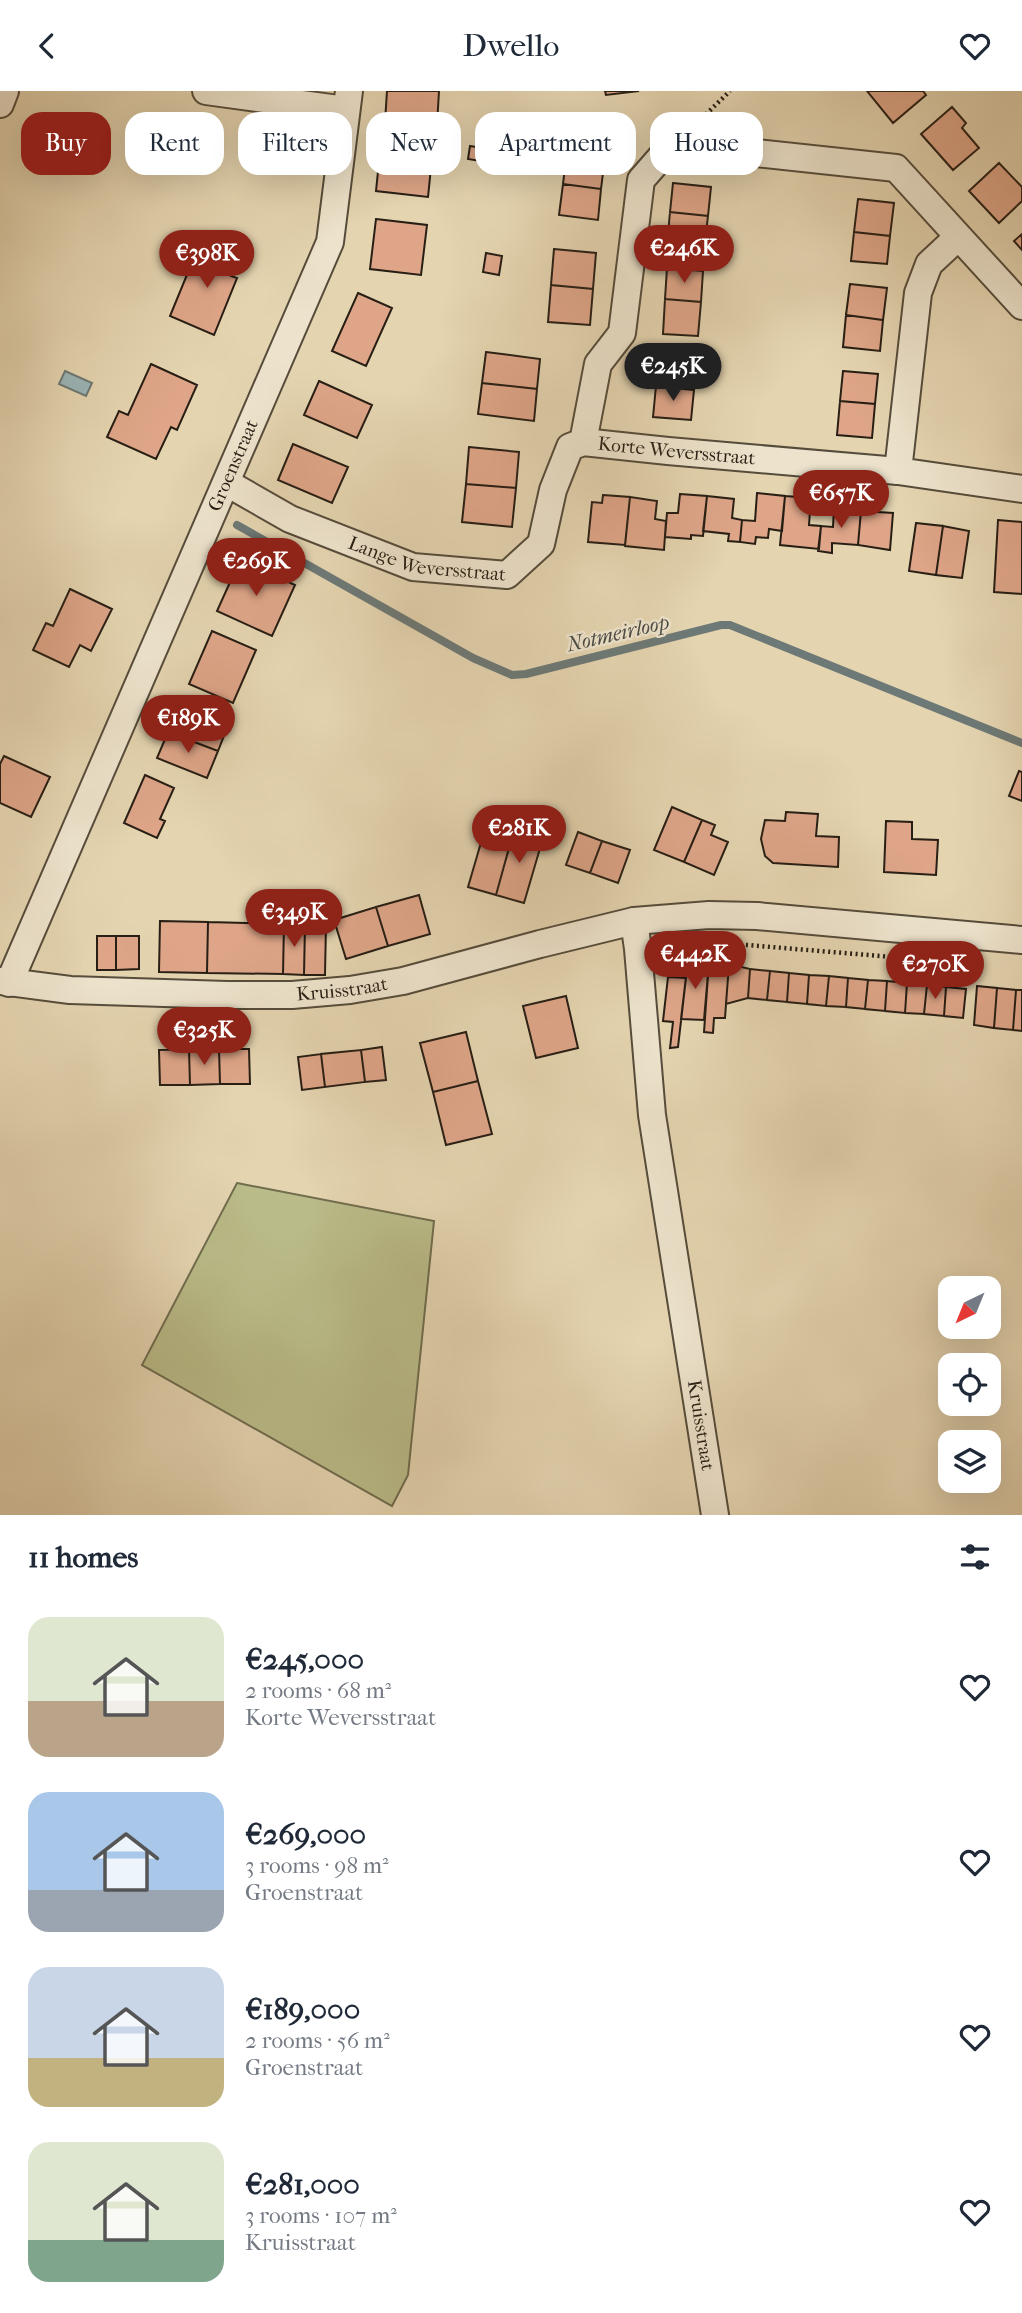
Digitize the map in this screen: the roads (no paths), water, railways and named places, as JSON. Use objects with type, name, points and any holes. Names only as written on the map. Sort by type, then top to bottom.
[{"type":"street","points":[[0,104],[5,91]]},
{"type":"street","points":[[206,91],[348,101]]},
{"type":"street","name":"Groenstraat","points":[[5,982],[227,483],[330,242],[348,101]]},
{"type":"street","name":"Lange Weversstraat","points":[[227,483],[290,519],[413,567],[507,575],[541,544],[553,490],[570,447],[583,442],[598,365],[622,334],[641,180],[669,148],[709,148],[896,168],[1022,306]]},
{"type":"street","points":[[898,471],[918,293],[929,264],[958,237]]},
{"type":"street","name":"Korte Weversstraat","points":[[583,442],[898,471],[1022,489]]},
{"type":"street","name":"Kruisstraat","points":[[5,982],[71,990],[227,995],[292,995],[350,990],[403,981],[634,921],[709,915],[757,916],[1022,940]]},
{"type":"street","name":"Kruisstraat","points":[[634,921],[652,1115],[715,1515]]},
{"type":"water","points":[[65,371],[92,383],[86,396],[59,384]]},
{"type":"waterway","name":"Notmeirloop","points":[[237,525],[473,658],[512,675],[526,674],[721,625],[730,625],[1022,743]]}]
